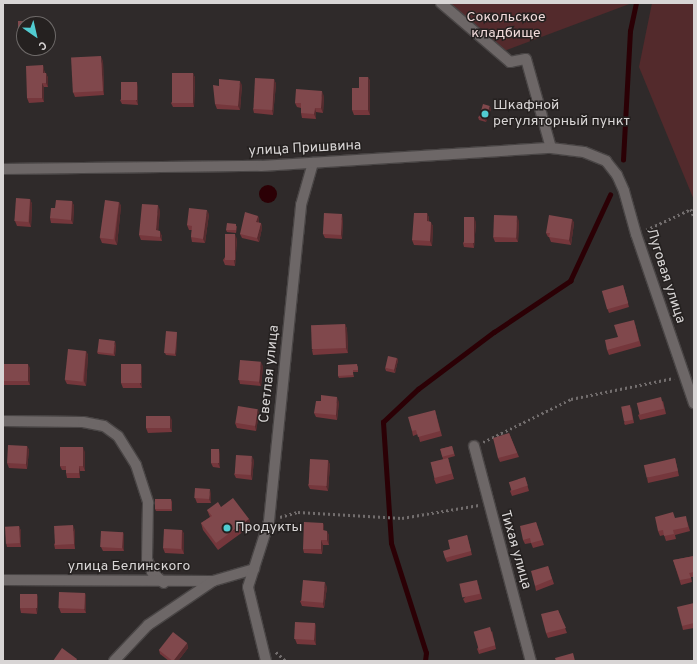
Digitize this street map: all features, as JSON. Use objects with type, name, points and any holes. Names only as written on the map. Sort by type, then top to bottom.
[{"type":"street","points":[[441,3],[513,64],[526,59],[551,148]]},
{"type":"street","name":"улица Пришвина","points":[[3,169],[261,166],[551,148],[584,152],[606,161]]},
{"type":"street","name":"Луговая улица","points":[[606,161],[618,175],[624,191],[636,234],[683,376],[694,403]]},
{"type":"street","name":"Светлая улица","points":[[266,661],[248,586],[269,521],[301,205],[313,163]]},
{"type":"street","points":[[3,421],[83,422],[104,426],[118,436],[136,465],[148,503],[147,559],[152,572],[164,583]]},
{"type":"street","name":"Тихая улица","points":[[474,446],[487,503],[531,661]]},
{"type":"street","name":"улица Белинского","points":[[3,580],[164,583],[213,581],[254,569]]},
{"type":"street","points":[[114,661],[148,625],[213,581]]},
{"type":"path","points":[[636,234],[691,209],[694,217]]},
{"type":"path","points":[[474,446],[571,399],[683,376]]},
{"type":"path","points":[[269,521],[298,512],[402,518],[487,503]]},
{"type":"green space","name":"Сокольское кладбище","points":[[446,3],[632,3],[501,52]]},
{"type":"green space","points":[[652,3],[694,3],[694,200],[639,67]]},
{"type":"shaded area","points":[[268,185],[274,188],[277,194],[274,200],[268,203],[262,200],[259,194],[262,188]]},
{"type":"building","points":[[101,56],[103,91],[73,93],[71,58]]},
{"type":"building","points":[[43,65],[43,73],[46,73],[46,83],[42,83],[42,98],[27,98],[26,66]]},
{"type":"building","points":[[172,73],[193,73],[193,103],[172,103]]},
{"type":"building","points":[[359,77],[368,77],[368,110],[352,110],[352,88],[359,88]]},
{"type":"building","points":[[255,78],[274,79],[272,110],[253,109]]},
{"type":"building","points":[[219,79],[240,81],[238,106],[215,104],[213,85],[219,86]]},
{"type":"building","points":[[121,82],[137,82],[137,100],[121,100]]},
{"type":"building","points":[[296,89],[322,91],[321,108],[315,108],[314,114],[301,113],[301,103],[295,103]]},
{"type":"building","name":"Шкафной регуляторный пункт","points":[[483,104],[490,106],[486,119],[479,117]]},
{"type":"building","points":[[16,198],[30,199],[28,222],[14,221]]},
{"type":"building","points":[[56,200],[72,201],[71,220],[50,218],[51,208],[55,208]]},
{"type":"building","points":[[105,200],[119,202],[114,240],[100,238]]},
{"type":"building","points":[[142,204],[158,205],[156,230],[160,231],[160,237],[139,235]]},
{"type":"building","points":[[189,208],[207,210],[203,239],[191,237],[192,226],[187,225]]},
{"type":"building","points":[[245,212],[258,216],[256,222],[261,223],[257,238],[240,234]]},
{"type":"building","points":[[324,213],[342,214],[341,235],[323,234]]},
{"type":"building","points":[[414,213],[427,213],[427,221],[431,222],[430,241],[412,240]]},
{"type":"building","points":[[494,215],[517,216],[516,238],[493,237]]},
{"type":"building","points":[[549,215],[572,219],[569,240],[549,237],[550,233],[546,233]]},
{"type":"building","points":[[464,217],[474,217],[474,243],[464,243]]},
{"type":"building","points":[[227,223],[236,224],[236,230],[226,230]]},
{"type":"building","points":[[225,234],[235,234],[235,260],[225,260]]},
{"type":"building","points":[[623,285],[628,303],[607,309],[602,291]]},
{"type":"building","points":[[634,320],[639,341],[607,350],[605,340],[618,337],[614,325]]},
{"type":"building","points":[[345,324],[346,348],[312,349],[311,325]]},
{"type":"building","points":[[166,331],[177,332],[175,354],[164,353]]},
{"type":"building","points":[[99,339],[115,341],[113,354],[97,352]]},
{"type":"building","points":[[68,349],[86,351],[83,382],[65,380]]},
{"type":"building","points":[[388,356],[397,358],[394,370],[385,368]]},
{"type":"building","points":[[240,360],[261,362],[259,382],[238,380]]},
{"type":"building","points":[[3,364],[28,364],[28,381],[3,381]]},
{"type":"building","points":[[121,364],[141,364],[141,383],[121,383]]},
{"type":"building","points":[[357,364],[358,370],[353,370],[353,375],[338,376],[338,365]]},
{"type":"building","points":[[321,395],[337,397],[336,415],[314,413],[316,401],[321,401]]},
{"type":"building","points":[[661,397],[664,409],[640,415],[637,403]]},
{"type":"building","points":[[630,405],[633,420],[624,421],[621,407]]},
{"type":"building","points":[[238,406],[258,409],[255,426],[235,423]]},
{"type":"building","points":[[435,410],[440,431],[418,437],[416,430],[412,431],[408,417]]},
{"type":"building","points":[[146,416],[170,416],[170,428],[146,428]]},
{"type":"building","points":[[509,433],[517,453],[498,458],[493,438]]},
{"type":"building","points":[[8,445],[27,446],[26,464],[7,463]]},
{"type":"building","points":[[452,446],[454,454],[442,457],[440,449]]},
{"type":"building","points":[[60,447],[83,447],[83,466],[79,466],[79,473],[66,473],[66,466],[60,466]]},
{"type":"building","points":[[211,449],[219,449],[219,463],[211,463]]},
{"type":"building","points":[[236,455],[252,456],[251,475],[235,474]]},
{"type":"building","points":[[448,458],[452,474],[434,478],[431,462]]},
{"type":"building","points":[[675,458],[678,471],[647,478],[644,465]]},
{"type":"building","points":[[310,459],[328,460],[327,486],[309,485]]},
{"type":"building","points":[[525,477],[528,486],[512,491],[509,482]]},
{"type":"building","points":[[195,488],[210,489],[209,499],[194,498]]},
{"type":"building","name":"Продукты","points":[[233,498],[249,519],[216,543],[201,523],[212,516],[207,510],[218,502],[221,507]]},
{"type":"building","points":[[155,499],[171,499],[171,509],[155,509]]},
{"type":"building","points":[[673,512],[675,518],[686,516],[688,527],[673,530],[674,534],[664,536],[663,530],[658,531],[655,517]]},
{"type":"building","points":[[304,522],[323,523],[323,530],[327,531],[327,540],[321,540],[321,549],[303,549]]},
{"type":"building","points":[[536,522],[542,540],[531,543],[530,538],[523,540],[520,526]]},
{"type":"building","points":[[73,525],[74,544],[55,545],[54,526]]},
{"type":"building","points":[[19,526],[20,543],[6,544],[5,527]]},
{"type":"building","points":[[164,529],[182,530],[181,549],[163,548]]},
{"type":"building","points":[[101,531],[123,532],[122,548],[100,547]]},
{"type":"building","points":[[467,535],[471,551],[445,558],[443,551],[450,549],[448,540]]},
{"type":"building","points":[[694,556],[694,572],[689,573],[691,578],[680,580],[673,560]]},
{"type":"building","points":[[548,566],[552,579],[535,586],[531,571]]},
{"type":"building","points":[[303,580],[325,582],[323,603],[301,601]]},
{"type":"building","points":[[477,580],[480,594],[462,597],[459,584]]},
{"type":"building","points":[[59,592],[85,593],[84,609],[58,608]]},
{"type":"building","points":[[20,594],[37,594],[37,608],[20,608]]},
{"type":"building","points":[[694,603],[694,623],[682,626],[677,607]]},
{"type":"building","points":[[558,610],[566,628],[546,633],[541,614]]},
{"type":"building","points":[[295,622],[315,623],[314,640],[294,639]]},
{"type":"building","points":[[490,627],[495,645],[479,650],[474,632]]},
{"type":"building","points":[[173,632],[187,643],[173,661],[159,650]]},
{"type":"building","points":[[62,648],[77,659],[76,661],[53,661]]},
{"type":"building","points":[[573,653],[575,661],[556,661],[555,658]]},
{"type":"waterway","points":[[623,160],[630,31],[636,3]]},
{"type":"waterway","points":[[425,661],[426,653],[391,543],[383,422],[418,389],[494,332],[570,281],[610,195]]},
{"type":"place","name":"Шкафной регуляторный пункт","points":[[485,114]]},
{"type":"place","name":"Продукты","points":[[227,528]]}]
